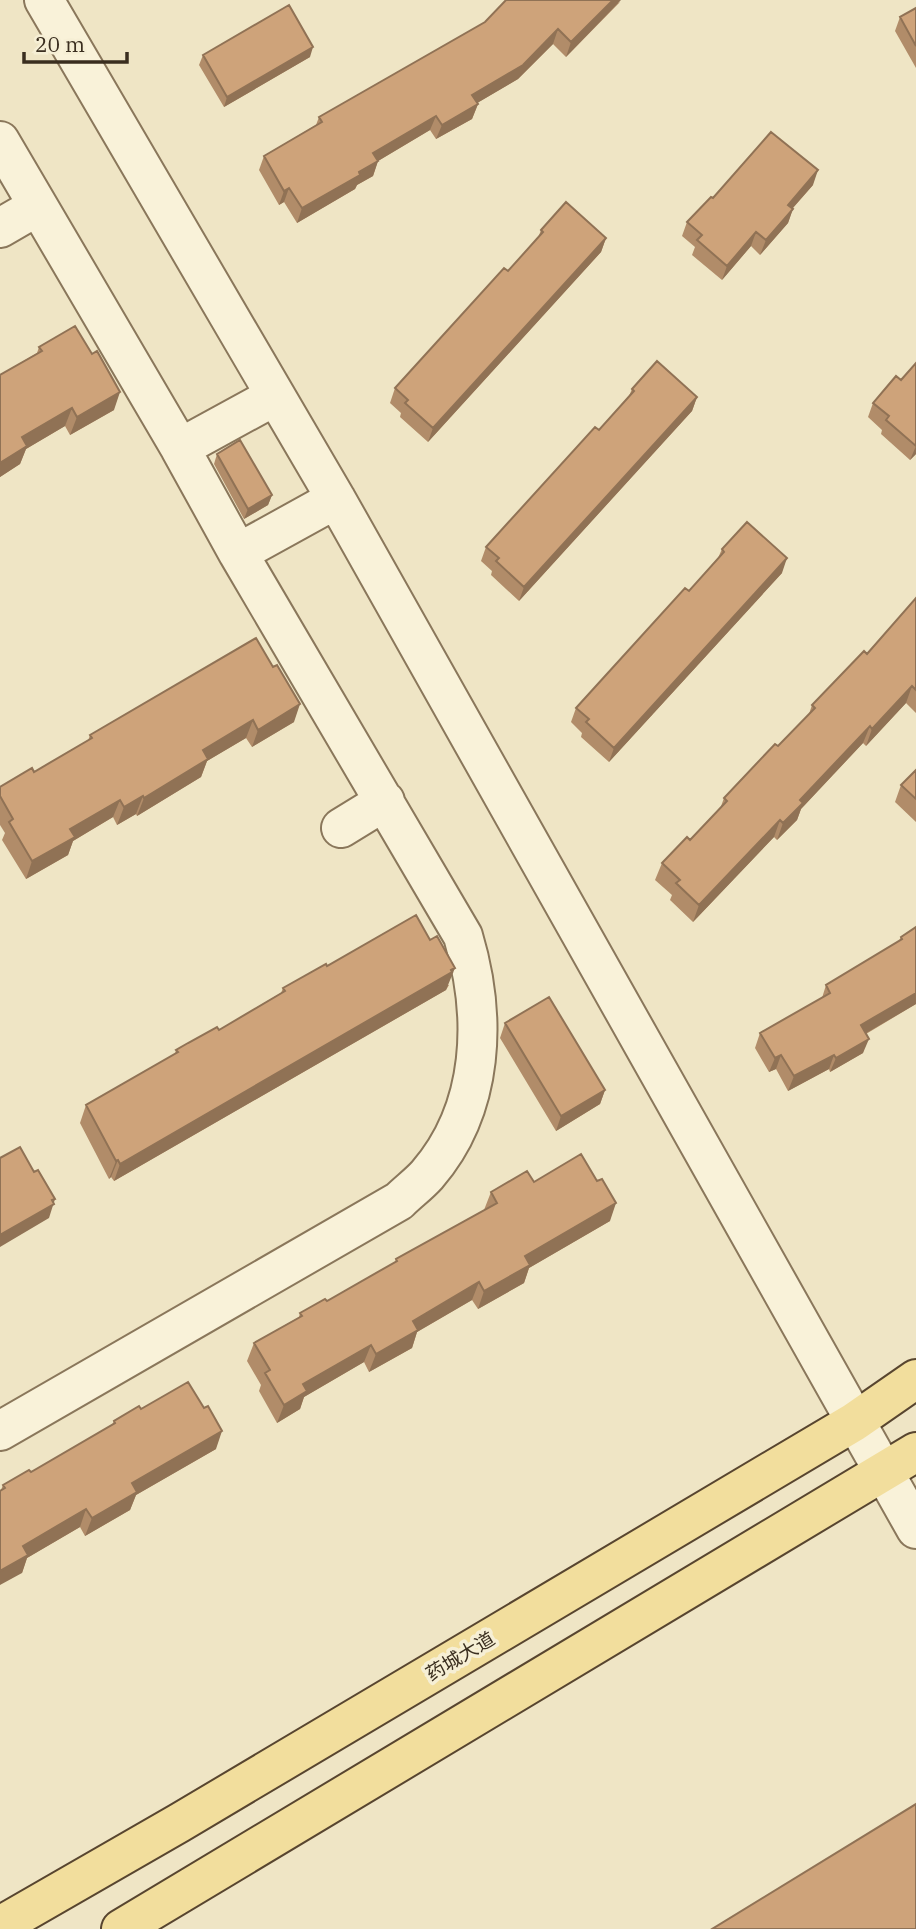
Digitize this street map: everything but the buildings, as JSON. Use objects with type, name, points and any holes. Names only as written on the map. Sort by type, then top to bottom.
[{"type":"main road","name":"药城大道","points":[[2,1921],[190,1816],[854,1422],[916,1379]]},
{"type":"main road","points":[[121,1929],[916,1452]]},
{"type":"street","points":[[44,0],[336,499],[916,1529]]},
{"type":"street","points":[[0,141],[463,936],[474,970],[478,1006],[477,1054],[463,1112],[447,1145],[426,1175],[399,1200],[0,1431]]},
{"type":"street","points":[[0,228],[38,206]]},
{"type":"street","points":[[180,448],[275,396]]},
{"type":"street","points":[[238,553],[336,499]]},
{"type":"street","points":[[341,828],[385,801]]}]
